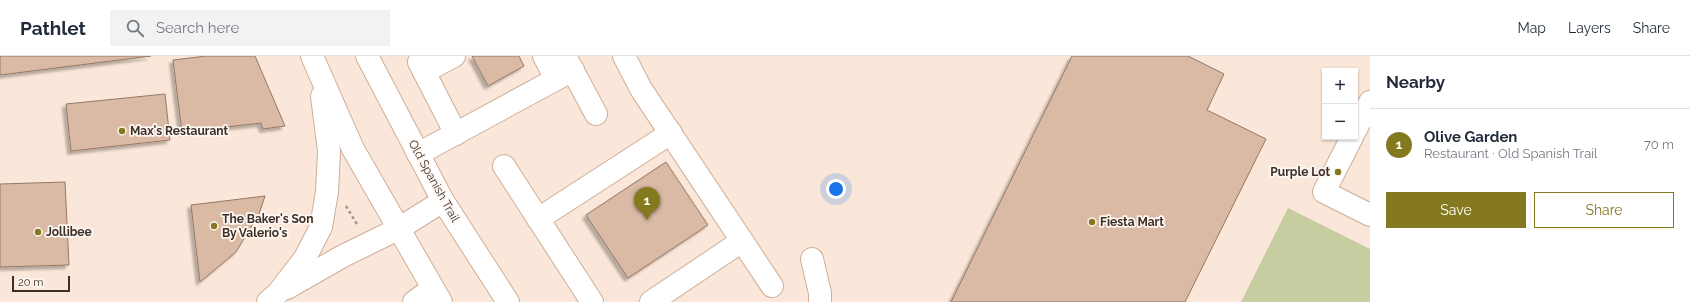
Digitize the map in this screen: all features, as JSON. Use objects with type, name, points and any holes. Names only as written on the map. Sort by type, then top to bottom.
[{"type":"main road","name":"Old Spanish Trail","points":[[367,56],[443,201],[508,302]]},
{"type":"main road","points":[[454,56],[426,64],[456,134]]},
{"type":"main road","points":[[544,56],[565,69],[596,114]]},
{"type":"main road","points":[[624,56],[641,89],[772,286]]},
{"type":"main road","points":[[316,64],[353,150],[437,295],[414,302]]},
{"type":"main road","points":[[273,298],[304,258],[321,227],[327,192],[329,151],[316,64]]},
{"type":"main road","points":[[418,154],[456,134],[565,69]]},
{"type":"main road","points":[[1358,125],[1370,102]]},
{"type":"main road","points":[[538,219],[671,133]]},
{"type":"main road","points":[[1350,140],[1324,192],[1370,215]]},
{"type":"main road","points":[[504,166],[592,302]]},
{"type":"main road","points":[[273,298],[343,256],[398,229],[443,201]]},
{"type":"main road","points":[[651,302],[742,241]]},
{"type":"main road","points":[[812,260],[820,293],[820,302]]},
{"type":"path","points":[[342,200],[358,226]]},
{"type":"green space","points":[[1288,208],[1370,249],[1370,302],[1241,302]]},
{"type":"building","points":[[0,56],[151,56],[0,75]]},
{"type":"building","points":[[206,56],[255,56],[285,126],[263,129],[261,123],[182,132],[173,60]]},
{"type":"building","points":[[472,56],[519,56],[524,66],[488,86]]},
{"type":"building","points":[[1072,56],[1188,56],[1224,74],[1207,110],[1266,139],[1185,302],[951,302]]},
{"type":"building","points":[[165,94],[170,140],[71,151],[66,104]]},
{"type":"building","points":[[666,162],[708,225],[628,278],[586,215]]},
{"type":"building","points":[[65,182],[69,265],[0,267],[0,184]]},
{"type":"building","points":[[265,196],[259,214],[236,252],[200,282],[191,205]]},
{"type":"place","name":"Max's Restaurant","points":[[122,131]]},
{"type":"place","name":"Purple Lot","points":[[1338,172]]},
{"type":"place","name":"Olive Garden","points":[[647,220]]},
{"type":"place","name":"Fiesta Mart","points":[[1092,222]]},
{"type":"place","name":"The Baker's Son By Valerio's","points":[[214,226]]},
{"type":"place","name":"Jollibee","points":[[38,232]]}]
